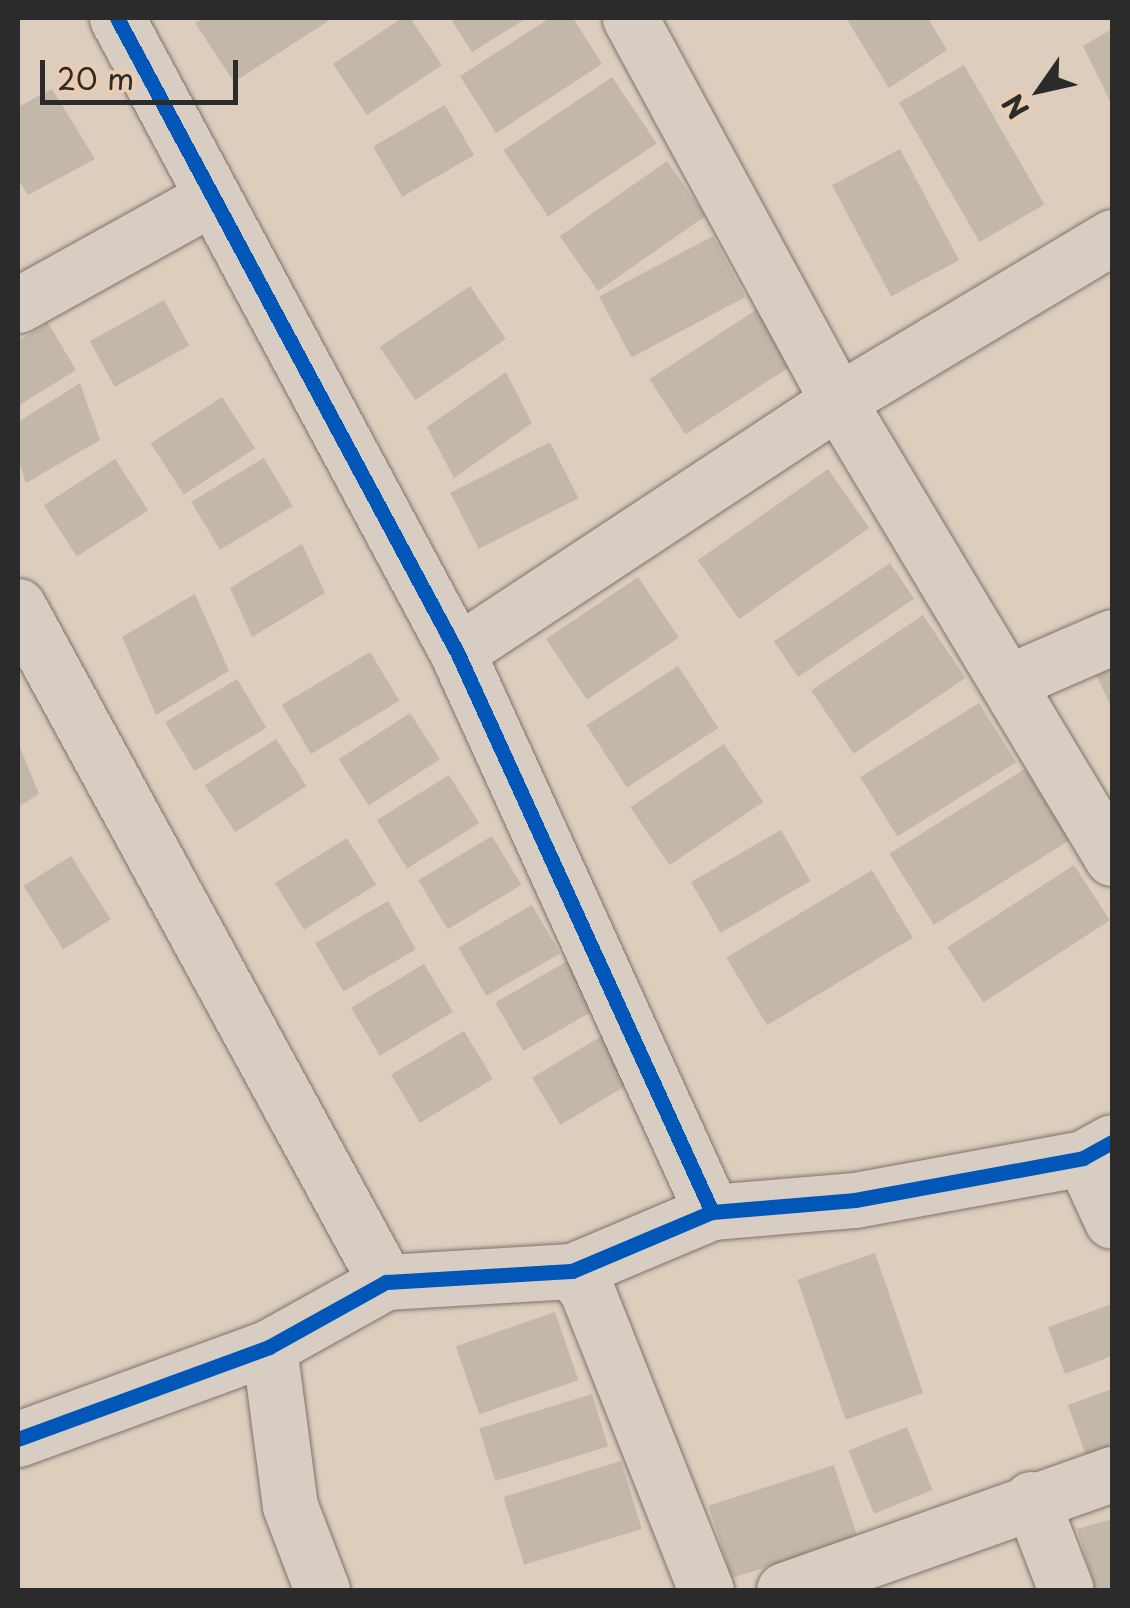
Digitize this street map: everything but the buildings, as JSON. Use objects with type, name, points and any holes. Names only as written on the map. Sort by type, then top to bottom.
[{"type":"street","points":[[117,18],[209,199],[457,652],[712,1212]]},
{"type":"street","points":[[630,18],[838,401],[1112,858]]},
{"type":"street","points":[[18,305],[209,199]]},
{"type":"street","points":[[457,652],[838,401],[1112,237]]},
{"type":"street","points":[[18,606],[386,1282]]},
{"type":"street","points":[[1008,682],[1112,637]]},
{"type":"street","points":[[18,1438],[268,1347],[386,1282],[572,1272],[712,1212],[855,1200],[1098,1150],[1112,1221]]},
{"type":"street","points":[[572,1272],[587,1291],[706,1590]]},
{"type":"street","points":[[268,1347],[290,1506],[322,1590]]},
{"type":"street","points":[[784,1590],[889,1574],[1031,1499],[1112,1474]]},
{"type":"street","points":[[1031,1499],[1066,1590]]},
{"type":"cycle path","points":[[117,18],[457,652],[712,1212]]},
{"type":"cycle path","points":[[18,1439],[269,1347],[386,1282],[572,1271],[712,1212],[855,1200],[1083,1158],[1112,1142]]}]
